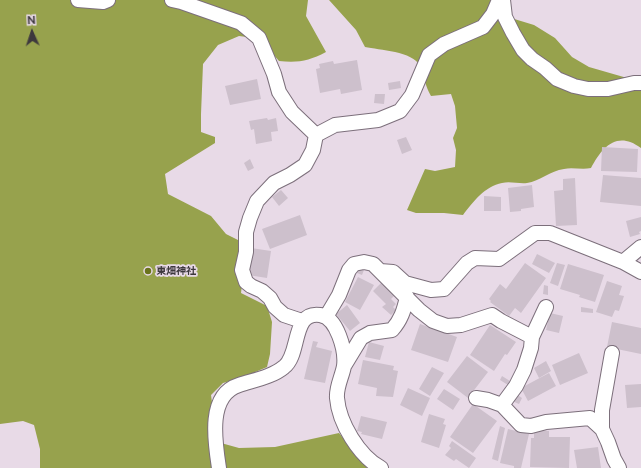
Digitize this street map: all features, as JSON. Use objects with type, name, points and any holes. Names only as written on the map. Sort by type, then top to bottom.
[{"type":"street","points":[[78,0],[103,2],[108,0]]},
{"type":"street","points":[[172,0],[241,23],[259,38],[279,92],[292,112],[316,135]]},
{"type":"street","points":[[316,135],[336,125],[378,120],[400,111],[412,95],[429,55],[444,44],[484,27],[493,14],[499,0]]},
{"type":"street","points":[[504,0],[505,17],[512,33],[523,50],[532,59],[557,78],[574,86],[588,89],[608,89],[640,81]]},
{"type":"street","points":[[302,321],[284,315],[275,307],[270,298],[262,291],[246,282],[242,270],[246,252],[246,232],[257,201],[274,183],[290,176],[305,165],[313,150],[316,135]]},
{"type":"street","points":[[380,271],[392,272],[405,283],[431,290],[444,289],[467,263],[475,258],[499,259],[534,233],[550,233],[623,262],[641,272]]},
{"type":"street","points":[[623,262],[641,247]]},
{"type":"street","points":[[326,317],[339,295],[349,270],[354,264],[364,262],[374,264],[419,310],[433,321],[447,326],[461,325],[492,315],[532,337]]},
{"type":"street","points":[[381,468],[359,449],[346,428],[339,410],[337,397],[339,380],[344,366],[362,338],[370,333],[392,330],[395,327],[404,310],[406,296]]},
{"type":"street","points":[[502,405],[516,386],[524,370],[531,348],[532,337],[546,307]]},
{"type":"street","points":[[219,468],[215,440],[218,408],[223,395],[232,387],[274,373],[285,366],[293,353],[302,321],[310,315],[320,315],[332,321],[344,351],[344,366]]},
{"type":"street","points":[[602,429],[602,410],[612,353]]},
{"type":"street","points":[[476,398],[502,405],[521,425],[531,426],[590,418],[602,429],[619,468]]},
{"type":"green space","points":[[0,0],[308,0],[306,16],[326,52],[303,61],[286,62],[279,61],[266,46],[255,38],[239,36],[218,45],[203,64],[201,114],[201,132],[215,137],[215,143],[165,174],[168,194],[211,216],[226,234],[238,240],[246,251],[241,293],[267,306],[272,322],[270,354],[267,367],[241,378],[223,383],[211,395],[215,424],[221,443],[239,448],[275,447],[339,433],[367,468],[40,468],[40,449],[34,425],[23,421],[0,424]]},
{"type":"green space","points":[[329,0],[504,0],[511,18],[534,25],[555,38],[572,57],[589,67],[641,82],[641,148],[632,143],[618,141],[611,143],[600,153],[591,168],[567,168],[527,183],[505,182],[490,187],[480,195],[463,215],[416,213],[407,210],[425,169],[435,171],[455,167],[456,150],[453,138],[457,128],[455,106],[451,94],[431,96],[420,66],[410,57],[395,52],[365,47],[356,30]]},
{"type":"building","points":[[357,60],[362,90],[341,94],[340,89],[320,93],[316,69],[320,68],[319,64],[333,61],[334,64]]},
{"type":"building","points":[[257,79],[261,99],[230,105],[225,86]]},
{"type":"building","points":[[400,81],[401,88],[389,90],[388,83]]},
{"type":"building","points":[[375,94],[385,94],[384,104],[374,103]]},
{"type":"building","points":[[267,118],[268,120],[276,118],[278,131],[271,132],[272,141],[256,144],[254,129],[251,130],[249,121]]},
{"type":"building","points":[[406,137],[412,150],[402,154],[397,140]]},
{"type":"building","points":[[602,147],[638,149],[637,172],[601,171]]},
{"type":"building","points":[[250,159],[254,168],[248,171],[244,163]]},
{"type":"building","points":[[603,175],[641,178],[641,206],[600,202]]},
{"type":"building","points":[[575,178],[577,225],[556,226],[554,191],[563,190],[563,179]]},
{"type":"building","points":[[532,185],[534,207],[521,209],[521,211],[510,212],[508,188]]},
{"type":"building","points":[[281,190],[288,198],[279,206],[272,197]]},
{"type":"building","points":[[484,196],[501,197],[501,211],[484,211]]},
{"type":"building","points":[[300,215],[307,235],[270,249],[262,229]]},
{"type":"building","points":[[641,217],[640,234],[630,237],[626,221]]},
{"type":"building","points":[[251,248],[271,251],[267,278],[248,275]]},
{"type":"building","points":[[537,254],[555,263],[549,273],[532,264]]},
{"type":"building","points":[[525,263],[546,278],[521,313],[515,308],[509,316],[490,302],[491,301],[489,299],[500,284],[506,289]]},
{"type":"building","points":[[557,263],[565,265],[558,286],[550,283]]},
{"type":"building","points":[[568,264],[604,275],[595,302],[579,297],[580,295],[560,289]]},
{"type":"building","points":[[359,268],[364,270],[362,275],[357,273]]},
{"type":"building","points":[[358,277],[374,285],[360,310],[345,302]]},
{"type":"building","points":[[607,281],[622,286],[619,295],[624,296],[619,311],[615,310],[612,317],[596,312]]},
{"type":"building","points":[[382,282],[395,295],[391,299],[396,304],[393,307],[396,310],[391,315],[382,307],[386,304],[373,291]]},
{"type":"building","points":[[544,285],[548,286],[548,295],[543,294]]},
{"type":"building","points":[[347,305],[360,323],[350,331],[336,314]]},
{"type":"building","points":[[581,307],[593,309],[593,313],[581,312]]},
{"type":"building","points":[[550,313],[563,316],[559,333],[546,330]]},
{"type":"building","points":[[612,322],[641,328],[641,354],[607,347]]},
{"type":"building","points":[[420,324],[457,337],[448,362],[411,350]]},
{"type":"building","points":[[490,325],[516,342],[507,355],[505,354],[494,371],[470,355]]},
{"type":"building","points":[[313,341],[318,342],[316,347],[332,351],[325,383],[304,379]]},
{"type":"building","points":[[369,342],[384,346],[380,360],[365,357]]},
{"type":"building","points":[[579,353],[588,373],[560,385],[552,365]]},
{"type":"building","points":[[467,356],[488,372],[468,398],[447,382]]},
{"type":"building","points":[[363,360],[394,366],[393,370],[398,371],[393,397],[376,396],[377,388],[358,384]]},
{"type":"building","points":[[546,361],[551,371],[539,378],[534,368]]},
{"type":"building","points":[[432,367],[444,373],[430,396],[419,389]]},
{"type":"building","points":[[549,373],[556,386],[528,401],[521,388]]},
{"type":"building","points":[[502,376],[510,381],[508,385],[500,380]]},
{"type":"building","points":[[641,384],[641,407],[627,408],[625,385]]},
{"type":"building","points":[[408,388],[430,398],[422,416],[400,405]]},
{"type":"building","points":[[444,389],[460,399],[453,410],[437,399]]},
{"type":"building","points":[[516,394],[522,398],[519,404],[512,401]]},
{"type":"building","points":[[473,404],[497,421],[473,453],[450,437]]},
{"type":"building","points":[[429,414],[445,419],[443,424],[446,425],[439,448],[421,442]]},
{"type":"building","points":[[361,416],[387,422],[382,439],[361,434],[362,432],[357,431]]},
{"type":"building","points":[[500,426],[505,428],[498,461],[492,459]]},
{"type":"building","points":[[508,429],[529,434],[521,468],[514,468],[514,466],[500,463]]},
{"type":"building","points":[[534,430],[549,431],[549,437],[570,437],[569,468],[530,467],[531,438],[534,438]]},
{"type":"building","points":[[452,441],[476,458],[469,468],[456,459],[454,461],[445,455],[451,448],[449,446]]},
{"type":"building","points":[[598,447],[601,468],[577,468],[574,450]]},
{"type":"place","name":"東畑神社","points":[[148,271]]}]
